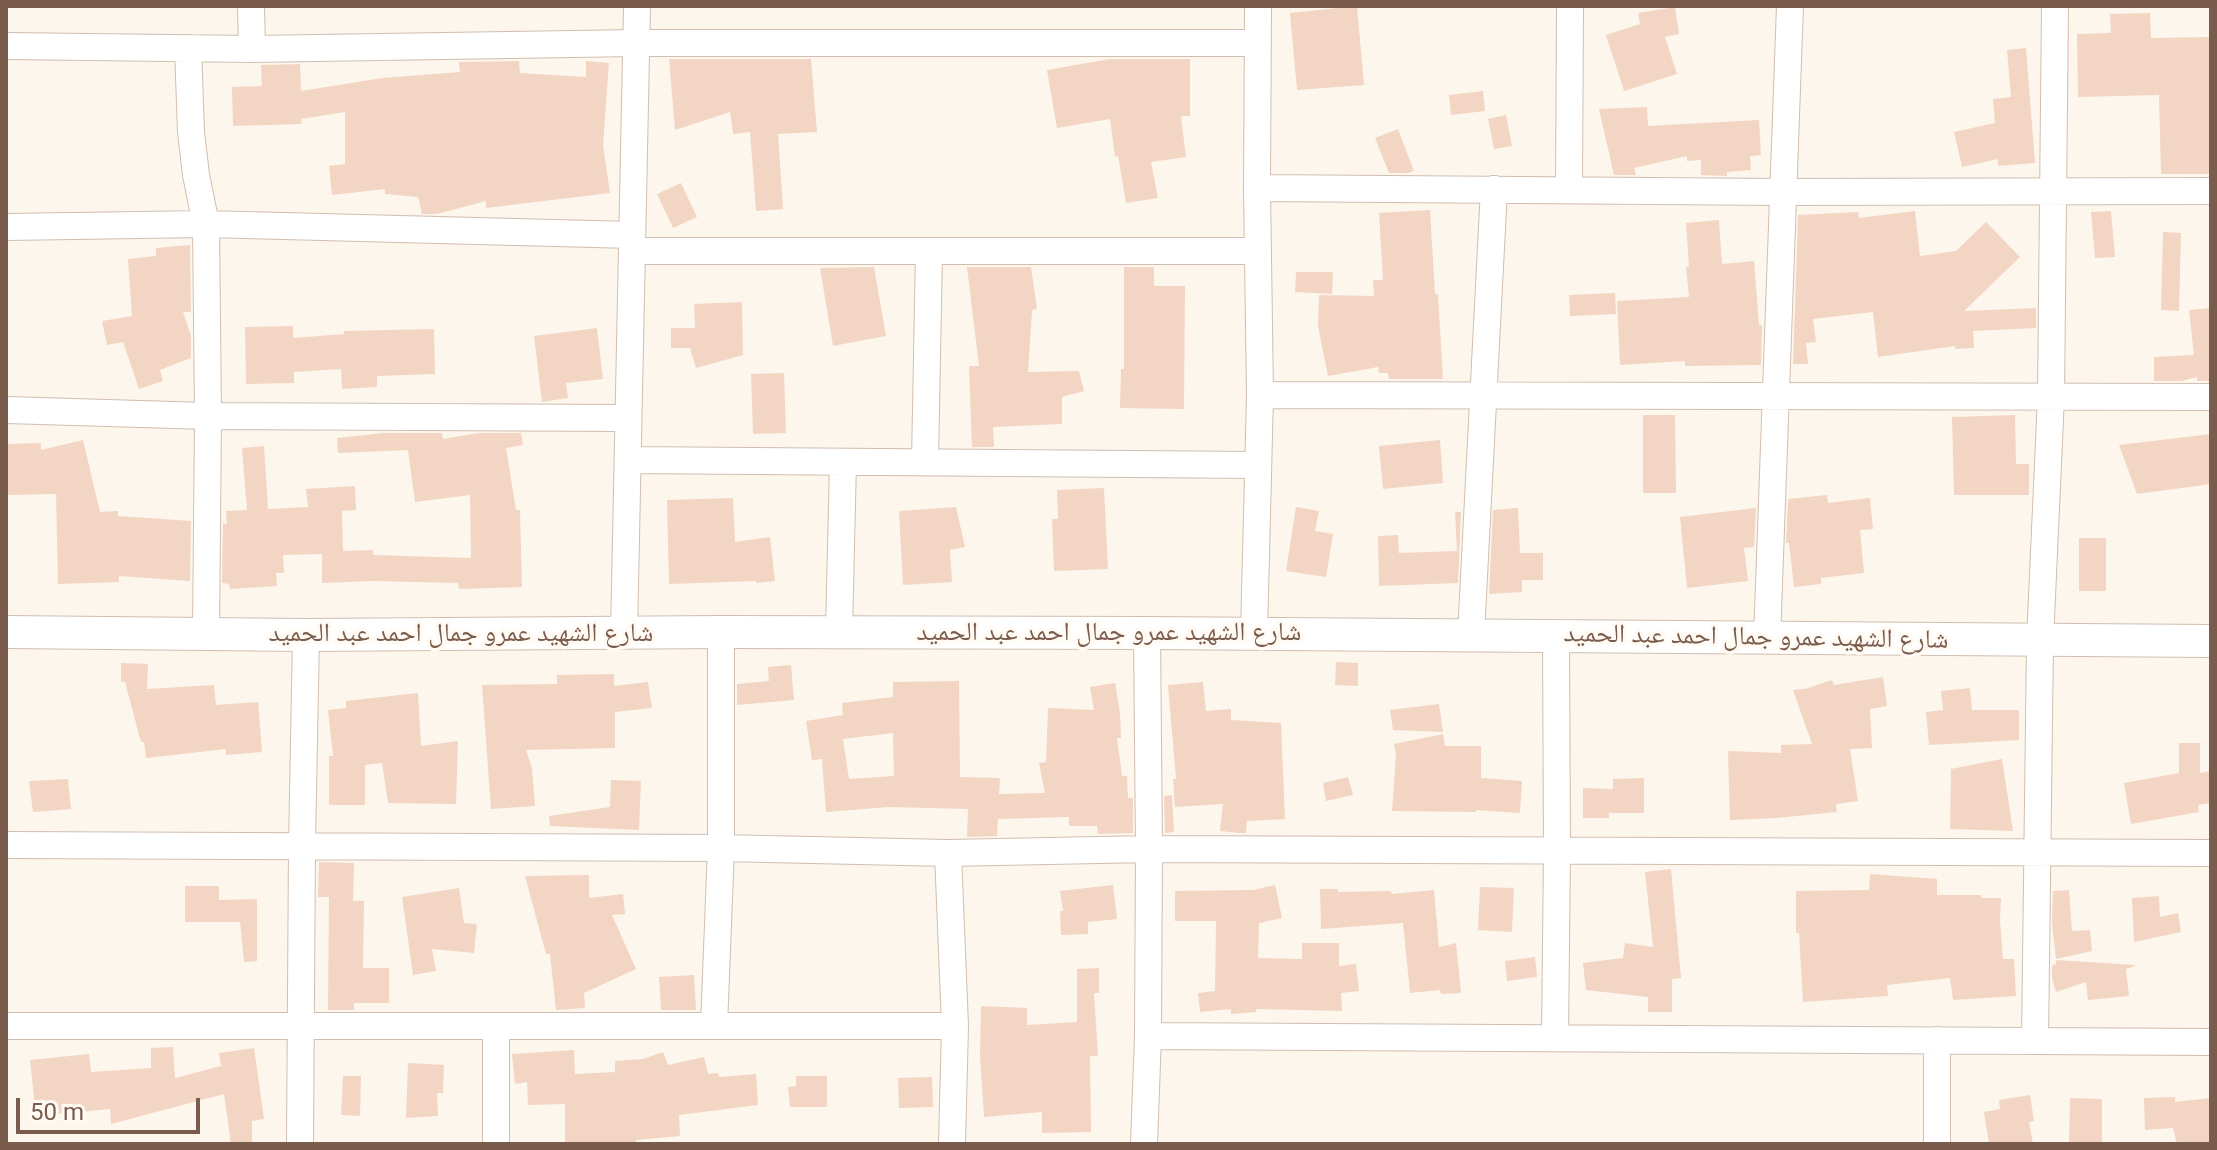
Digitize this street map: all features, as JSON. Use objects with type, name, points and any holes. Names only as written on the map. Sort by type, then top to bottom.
[{"type":"street","points":[[251,6],[252,49]]},
{"type":"street","points":[[624,634],[637,6]]},
{"type":"street","points":[[1254,634],[1260,395],[1258,6]]},
{"type":"street","points":[[1569,189],[1570,6]]},
{"type":"street","points":[[1767,639],[1790,6]]},
{"type":"street","points":[[2035,1041],[2040,641],[2051,397],[2055,6]]},
{"type":"street","points":[[6,46],[252,49],[637,43],[1258,43]]},
{"type":"street","points":[[188,48],[191,132],[206,224],[206,634]]},
{"type":"street","points":[[1257,188],[2211,191]]},
{"type":"street","points":[[1471,635],[1494,189]]},
{"type":"street","points":[[6,227],[206,224],[632,243],[929,251],[1258,251]]},
{"type":"street","points":[[925,462],[929,251]]},
{"type":"street","points":[[1260,395],[2211,397]]},
{"type":"street","points":[[6,410],[208,416],[628,418]]},
{"type":"street","points":[[628,460],[1257,465]]},
{"type":"street","points":[[839,632],[843,462]]},
{"type":"street","name":"شارع الشهيد عمرو جمال احمد عبد الحميد","points":[[6,632],[306,635],[1147,633],[2211,641]]},
{"type":"street","points":[[714,1026],[721,848],[721,632]]},
{"type":"street","points":[[1144,1144],[1148,1036],[1147,633]]},
{"type":"street","points":[[300,1144],[306,635]]},
{"type":"street","points":[[1555,1038],[1556,636]]},
{"type":"street","points":[[6,845],[721,848],[948,853],[1149,849],[2211,853]]},
{"type":"street","points":[[948,853],[955,1026],[952,1144]]},
{"type":"street","points":[[6,1026],[955,1026]]},
{"type":"street","points":[[496,1026],[496,1144]]},
{"type":"street","points":[[1148,1036],[2211,1042]]},
{"type":"street","points":[[1937,1040],[1937,1144]]},
{"type":"building","points":[[1357,6],[1364,85],[1297,90],[1290,13]]},
{"type":"building","points":[[1675,7],[1679,34],[1665,37],[1677,74],[1624,91],[1606,35],[1640,24],[1638,13]]},
{"type":"building","points":[[2150,13],[2151,38],[2211,37],[2211,174],[2161,174],[2159,95],[2078,97],[2077,34],[2111,33],[2110,14]]},
{"type":"building","points":[[2026,48],[2035,163],[1998,166],[1998,159],[1962,167],[1954,132],[1995,123],[1993,99],[2011,97],[2007,50]]},
{"type":"building","points":[[669,59],[811,59],[817,132],[778,134],[783,209],[756,211],[750,132],[733,134],[730,112],[675,130]]},
{"type":"building","points":[[1110,59],[1190,59],[1190,116],[1181,116],[1186,157],[1151,162],[1158,198],[1126,203],[1110,119],[1057,128],[1047,70]]},
{"type":"building","points":[[519,61],[520,73],[586,77],[586,61],[609,63],[603,145],[610,193],[486,208],[486,201],[437,214],[422,214],[418,197],[385,194],[385,189],[332,195],[329,166],[345,164],[345,112],[301,119],[302,124],[233,126],[232,87],[262,86],[261,65],[300,64],[301,91],[382,78],[460,72],[459,62]]},
{"type":"building","points":[[1483,91],[1485,111],[1451,115],[1449,95]]},
{"type":"building","points":[[1647,107],[1648,126],[1759,120],[1761,155],[1750,156],[1751,170],[1727,172],[1727,176],[1701,175],[1701,160],[1687,161],[1687,156],[1634,168],[1636,175],[1614,175],[1599,109]]},
{"type":"building","points":[[1506,115],[1512,146],[1494,149],[1488,119]]},
{"type":"building","points":[[1398,129],[1414,171],[1408,173],[1389,173],[1375,138]]},
{"type":"building","points":[[681,183],[697,217],[673,228],[657,194]]},
{"type":"building","points":[[1430,210],[1443,379],[1389,379],[1388,373],[1379,373],[1378,367],[1328,376],[1318,326],[1319,295],[1374,296],[1373,280],[1383,280],[1379,213]]},
{"type":"building","points":[[1915,211],[1920,256],[1956,251],[1986,222],[2020,257],[1964,311],[2036,308],[2036,328],[1973,331],[1974,348],[1955,349],[1955,346],[1878,357],[1873,312],[1813,319],[1816,342],[1806,343],[1808,364],[1793,364],[1798,215],[1858,212],[1859,218]]},
{"type":"building","points":[[2111,211],[2115,257],[2095,258],[2091,212]]},
{"type":"building","points":[[1719,220],[1722,264],[1754,261],[1759,325],[1762,325],[1761,365],[1685,366],[1685,361],[1620,365],[1617,301],[1689,297],[1686,223]]},
{"type":"building","points":[[2163,232],[2181,233],[2179,311],[2161,310]]},
{"type":"building","points":[[190,245],[191,312],[183,312],[191,336],[191,358],[160,370],[163,381],[139,389],[123,342],[107,345],[102,321],[132,316],[128,259],[156,256],[156,248]]},
{"type":"building","points":[[874,267],[886,336],[833,346],[820,268]]},
{"type":"building","points":[[967,267],[1031,267],[1037,309],[1032,310],[1028,372],[1079,371],[1084,391],[1062,397],[1062,424],[993,427],[994,447],[972,447],[969,366],[979,366]]},
{"type":"building","points":[[1124,267],[1154,267],[1154,286],[1185,286],[1184,409],[1120,408],[1121,369],[1124,369]]},
{"type":"building","points":[[1296,272],[1333,272],[1332,294],[1295,292]]},
{"type":"building","points":[[1615,293],[1616,314],[1570,316],[1569,295]]},
{"type":"building","points":[[742,302],[743,355],[696,368],[690,348],[671,348],[671,328],[695,328],[694,304]]},
{"type":"building","points":[[2211,308],[2211,381],[2197,381],[2197,377],[2182,381],[2154,381],[2154,357],[2194,355],[2189,310]]},
{"type":"building","points":[[293,326],[293,338],[344,334],[344,331],[434,329],[435,374],[377,376],[377,387],[342,389],[341,369],[294,372],[294,383],[246,384],[245,327]]},
{"type":"building","points":[[597,328],[603,379],[566,383],[568,398],[542,402],[534,336]]},
{"type":"building","points":[[784,373],[786,433],[753,434],[751,374]]},
{"type":"building","points":[[1643,415],[1675,415],[1676,493],[1643,493]]},
{"type":"building","points":[[2015,415],[2016,464],[2029,464],[2029,495],[1954,495],[1952,417]]},
{"type":"building","points":[[383,433],[442,433],[443,439],[479,433],[521,433],[523,445],[506,448],[516,510],[520,510],[522,587],[459,589],[458,583],[322,583],[322,554],[283,555],[284,573],[276,573],[277,586],[230,589],[229,584],[222,583],[226,511],[247,510],[242,448],[264,446],[268,509],[308,507],[306,489],[355,486],[356,510],[342,511],[343,551],[373,550],[373,555],[471,558],[470,495],[415,502],[408,450],[338,453],[337,438]]},
{"type":"building","points":[[2211,434],[2211,484],[2137,494],[2119,445]]},
{"type":"building","points":[[83,440],[100,512],[118,511],[118,516],[191,521],[190,581],[119,576],[119,582],[58,584],[56,494],[6,495],[6,444],[41,443],[41,450]]},
{"type":"building","points":[[1440,440],[1443,483],[1383,489],[1379,446]]},
{"type":"building","points":[[1104,488],[1108,569],[1054,571],[1052,519],[1058,519],[1057,490]]},
{"type":"building","points":[[1827,495],[1828,503],[1870,498],[1873,529],[1860,530],[1864,573],[1821,578],[1821,584],[1794,587],[1789,543],[1786,543],[1788,499]]},
{"type":"building","points":[[733,498],[735,542],[770,537],[775,581],[669,584],[667,500]]},
{"type":"building","points":[[956,507],[965,547],[950,550],[952,582],[903,585],[899,511]]},
{"type":"building","points":[[1296,507],[1319,511],[1315,531],[1333,534],[1326,577],[1286,571]]},
{"type":"building","points":[[1518,508],[1520,553],[1543,553],[1543,580],[1522,580],[1522,592],[1489,594],[1493,510]]},
{"type":"building","points":[[1756,508],[1754,547],[1744,548],[1748,581],[1687,588],[1680,517]]},
{"type":"building","points":[[1455,512],[1461,512],[1458,583],[1379,586],[1378,536],[1398,535],[1399,553],[1457,551]]},
{"type":"building","points":[[2079,538],[2106,538],[2106,591],[2079,591]]},
{"type":"building","points":[[1336,662],[1358,663],[1358,686],[1335,685]]},
{"type":"building","points":[[121,663],[148,664],[147,689],[214,685],[216,705],[258,702],[262,752],[226,755],[226,749],[146,758],[125,682],[121,682]]},
{"type":"building","points":[[791,665],[794,700],[737,705],[737,684],[769,681],[768,667]]},
{"type":"building","points":[[614,674],[614,686],[648,682],[652,708],[615,712],[615,748],[526,750],[532,768],[535,806],[491,809],[482,685],[557,684],[557,675]]},
{"type":"building","points":[[1883,677],[1887,706],[1870,709],[1872,748],[1850,749],[1858,801],[1836,804],[1837,812],[1730,820],[1728,751],[1781,753],[1781,745],[1812,744],[1793,690],[1832,680],[1834,685]]},
{"type":"building","points":[[959,681],[960,777],[1000,778],[999,794],[1045,793],[1039,763],[1046,762],[1048,708],[1094,710],[1090,687],[1115,683],[1121,738],[1117,738],[1122,776],[1127,776],[1128,798],[1133,798],[1133,833],[1098,834],[1097,826],[1069,826],[1069,817],[998,819],[997,836],[967,837],[968,809],[889,807],[826,812],[822,759],[812,760],[806,721],[843,715],[842,703],[893,697],[893,682]],"holes":[[[893,733],[894,776],[849,779],[843,739]]]},
{"type":"building","points":[[1203,682],[1206,711],[1231,709],[1231,720],[1281,723],[1285,819],[1247,821],[1246,833],[1220,831],[1223,804],[1175,807],[1173,779],[1176,779],[1168,685]]},
{"type":"building","points":[[1970,688],[1972,710],[2019,710],[2019,740],[1929,745],[1926,712],[1943,710],[1941,691]]},
{"type":"building","points":[[418,693],[421,746],[458,741],[456,804],[388,803],[382,763],[365,765],[365,805],[329,805],[329,756],[333,756],[328,710],[346,708],[346,701]]},
{"type":"building","points":[[1439,704],[1443,732],[1393,730],[1390,710]]},
{"type":"building","points":[[1443,734],[1445,746],[1481,746],[1481,778],[1522,781],[1520,813],[1392,811],[1394,744]]},
{"type":"building","points":[[2179,743],[2200,743],[2200,773],[2211,771],[2211,803],[2198,805],[2199,812],[2131,824],[2124,783],[2179,773]]},
{"type":"building","points":[[2002,759],[2013,831],[1950,829],[1951,769]]},
{"type":"building","points":[[1348,777],[1353,795],[1326,801],[1323,783]]},
{"type":"building","points":[[1644,778],[1644,813],[1609,813],[1609,818],[1583,818],[1583,788],[1613,789],[1613,779]]},
{"type":"building","points":[[68,779],[71,809],[33,812],[29,781]]},
{"type":"building","points":[[611,780],[641,781],[639,830],[550,826],[549,816],[610,807]]},
{"type":"building","points":[[1172,795],[1174,832],[1165,833],[1164,796]]},
{"type":"building","points":[[319,862],[354,863],[353,901],[364,901],[363,968],[389,968],[389,1003],[354,1003],[354,1010],[328,1010],[329,897],[318,897]]},
{"type":"building","points":[[1671,869],[1681,978],[1672,979],[1672,1012],[1648,1012],[1648,997],[1586,990],[1583,963],[1623,958],[1625,943],[1653,947],[1645,872]]},
{"type":"building","points":[[1870,874],[1937,879],[1937,895],[2001,898],[2003,959],[2014,959],[2016,996],[1953,1000],[1950,978],[1887,985],[1888,996],[1803,1002],[1799,933],[1796,933],[1796,891],[1869,890]]},
{"type":"building","points":[[589,875],[589,898],[623,894],[625,914],[612,915],[636,969],[584,993],[585,1008],[556,1010],[550,954],[546,954],[525,876]]},
{"type":"building","points":[[1113,885],[1117,919],[1088,922],[1088,934],[1061,935],[1060,911],[1063,911],[1060,891]]},
{"type":"building","points":[[1275,885],[1282,918],[1259,923],[1258,958],[1302,959],[1302,943],[1339,943],[1339,966],[1356,964],[1359,991],[1341,993],[1342,1011],[1256,1009],[1256,1012],[1231,1014],[1231,1009],[1200,1012],[1198,993],[1215,991],[1216,921],[1175,921],[1175,891],[1253,890]]},
{"type":"building","points":[[185,886],[219,886],[219,900],[257,899],[257,961],[244,962],[240,922],[185,922]]},
{"type":"building","points":[[1480,887],[1514,888],[1512,932],[1478,930]]},
{"type":"building","points":[[459,888],[464,923],[477,924],[474,953],[432,949],[436,971],[413,975],[402,897]]},
{"type":"building","points":[[1320,889],[1338,889],[1338,892],[1391,891],[1392,894],[1434,890],[1439,947],[1456,943],[1461,993],[1441,994],[1440,990],[1410,993],[1403,923],[1321,929]]},
{"type":"building","points":[[2069,890],[2072,931],[2090,930],[2092,951],[2056,959],[2052,923],[2053,891]]},
{"type":"building","points":[[2159,896],[2160,917],[2178,913],[2181,932],[2134,942],[2132,898]]},
{"type":"building","points":[[1535,957],[1537,977],[1507,981],[1505,961]]},
{"type":"building","points":[[2056,960],[2135,965],[2126,969],[2129,996],[2088,1000],[2086,982],[2056,992],[2052,966]]},
{"type":"building","points":[[1099,968],[1099,993],[1094,993],[1098,1056],[1090,1056],[1091,1132],[1042,1133],[1042,1112],[984,1117],[981,1006],[1027,1008],[1027,1025],[1077,1022],[1077,969]]},
{"type":"building","points":[[694,975],[696,1010],[661,1010],[659,977]]},
{"type":"building","points":[[173,1047],[175,1078],[221,1066],[219,1053],[254,1048],[264,1119],[252,1121],[252,1144],[231,1144],[224,1094],[111,1124],[110,1109],[36,1116],[30,1060],[89,1054],[91,1072],[151,1068],[151,1048]]},
{"type":"building","points":[[574,1050],[575,1074],[615,1072],[615,1061],[643,1059],[663,1052],[668,1065],[704,1057],[708,1074],[718,1073],[719,1077],[756,1074],[758,1105],[679,1115],[680,1136],[636,1140],[636,1144],[565,1144],[565,1104],[528,1105],[527,1082],[515,1084],[512,1054]]},
{"type":"building","points":[[408,1063],[444,1065],[443,1093],[437,1093],[438,1116],[406,1118]]},
{"type":"building","points":[[343,1076],[361,1076],[360,1116],[341,1115]]},
{"type":"building","points":[[796,1076],[827,1076],[827,1107],[790,1107],[788,1087],[796,1086]]},
{"type":"building","points":[[932,1077],[933,1107],[899,1108],[898,1078]]},
{"type":"building","points":[[2030,1095],[2034,1121],[2029,1122],[2033,1144],[1989,1144],[1984,1112],[2000,1109],[1999,1100]]},
{"type":"building","points":[[2175,1097],[2175,1102],[2211,1098],[2211,1144],[2177,1144],[2173,1128],[2145,1130],[2144,1098]]},
{"type":"building","points":[[2070,1098],[2102,1099],[2102,1144],[2069,1144]]}]
